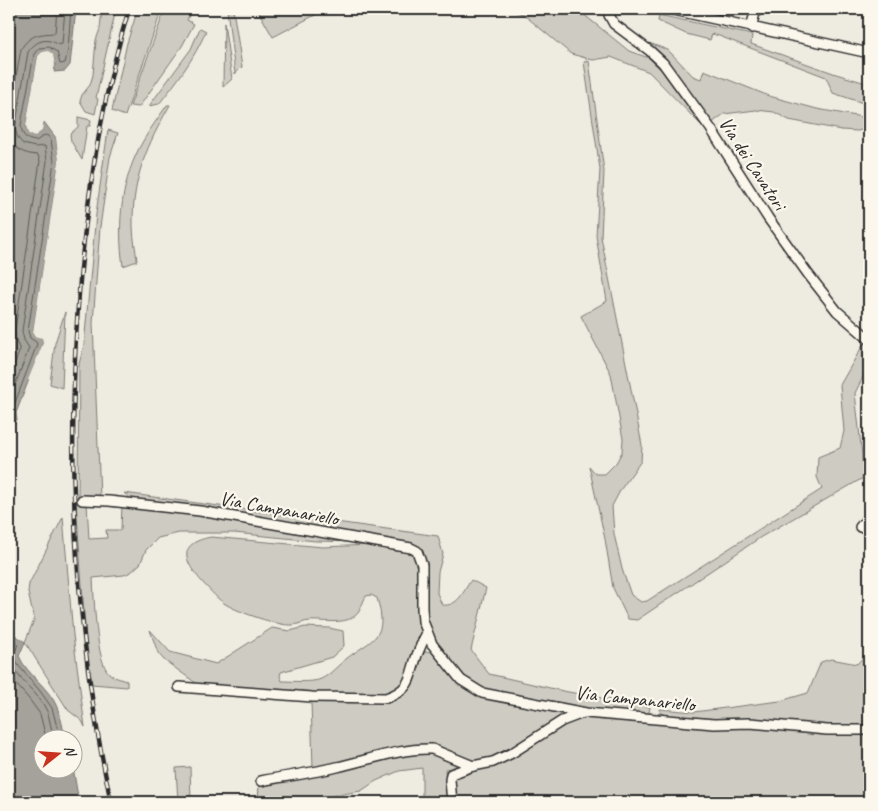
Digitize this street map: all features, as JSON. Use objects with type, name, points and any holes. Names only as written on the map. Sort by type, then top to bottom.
[{"type":"street","name":"Via dei Cavatori","points":[[609,9],[614,24],[663,63],[711,129],[768,218],[808,274],[837,311],[869,339]]},
{"type":"street","points":[[669,9],[869,54]]},
{"type":"street","points":[[751,28],[756,9]]},
{"type":"street","name":"Via Campanariello","points":[[82,500],[173,507],[411,548],[417,551],[422,565],[422,608],[427,633],[438,654],[461,680],[482,693],[586,713],[714,724],[750,722],[827,730],[869,730]]},
{"type":"street","points":[[860,526],[869,517]]},
{"type":"street","points":[[179,687],[312,697],[386,698],[395,695],[410,682],[417,655],[427,633]]},
{"type":"street","points":[[452,802],[451,774],[473,766],[493,762],[512,753],[572,716],[586,713]]},
{"type":"street","points":[[261,781],[335,768],[399,752],[425,749],[432,749],[473,766]]},
{"type":"shaded area","points":[[102,9],[116,9],[96,98],[98,99],[95,114],[86,111],[80,101],[90,85],[93,75],[96,40],[100,29]]},
{"type":"shaded area","points":[[141,9],[162,9],[125,116],[112,111],[127,43],[137,12]]},
{"type":"shaded area","points":[[165,9],[192,9],[187,20],[194,24],[182,46],[139,107],[130,106]]},
{"type":"shaded area","points":[[192,9],[202,9],[200,13]]},
{"type":"shaded area","points":[[227,9],[233,9],[242,67],[235,74]]},
{"type":"shaded area","points":[[257,9],[311,9],[317,14],[273,37]]},
{"type":"shaded area","points":[[505,9],[577,9],[629,51],[649,58],[661,70],[701,125],[649,72],[611,57],[593,60],[571,54],[523,14]]},
{"type":"shaded area","points":[[659,15],[752,35],[751,44],[869,84],[869,105],[833,93],[826,77],[719,36],[712,34],[710,40],[686,34],[658,21]]},
{"type":"shaded area","points":[[224,23],[232,79],[223,87]]},
{"type":"shaded area","points":[[200,28],[206,31],[185,69],[159,104],[149,106],[191,49]]},
{"type":"shaded area","points":[[649,43],[668,50],[693,76],[701,79],[704,70],[769,96],[817,109],[869,117],[869,127],[858,131],[841,130],[789,120],[774,112],[756,110],[724,114],[712,123],[665,59]]},
{"type":"shaded area","points":[[589,61],[604,171],[601,237],[642,445],[641,461],[621,489],[612,506],[614,534],[622,569],[631,595],[641,602],[647,601],[822,489],[817,477],[818,457],[840,448],[844,431],[840,385],[864,343],[869,348],[869,365],[855,393],[863,478],[761,537],[637,620],[628,619],[613,588],[605,539],[589,466],[596,474],[605,474],[616,463],[622,452],[623,439],[611,374],[581,316],[607,301],[596,236],[600,169],[584,62]]},
{"type":"shaded area","points":[[167,105],[170,105],[154,134],[142,163],[135,193],[133,235],[137,261],[123,266],[120,234],[125,186],[143,141]]},
{"type":"shaded area","points":[[78,117],[91,120],[90,126],[87,126],[82,160],[71,141],[70,134],[78,127]]},
{"type":"shaded area","points":[[108,130],[118,133],[110,157],[100,227],[93,323],[100,497],[78,497],[79,364],[84,345],[96,214]]},
{"type":"shaded area","points":[[65,312],[62,388],[50,384],[55,343]]},
{"type":"shaded area","points":[[124,493],[438,536],[443,554],[438,572],[437,593],[442,605],[452,604],[456,601],[463,594],[471,580],[486,588],[471,650],[489,674],[563,691],[650,707],[649,713],[600,710],[556,704],[496,694],[472,684],[449,661],[436,643],[428,627],[424,603],[425,563],[419,548],[133,501]]},
{"type":"shaded area","points":[[76,502],[87,503],[89,539],[107,538],[106,530],[121,530],[122,505],[166,509],[362,542],[316,541],[234,533],[179,533],[158,538],[146,550],[140,564],[131,572],[124,575],[93,578],[96,629],[101,656],[109,673],[127,681],[127,687],[92,684],[87,654]]},
{"type":"shaded area","points":[[63,517],[73,635],[85,727],[82,721],[68,710],[25,642],[34,620],[28,592],[29,584]]},
{"type":"shaded area","points":[[211,537],[323,547],[370,545],[409,550],[413,553],[418,562],[423,630],[410,672],[403,686],[386,694],[339,696],[200,686],[164,660],[158,653],[150,630],[170,652],[216,664],[272,628],[290,631],[305,627],[329,628],[343,631],[344,646],[332,657],[281,672],[280,676],[282,681],[313,681],[328,675],[371,641],[380,630],[381,622],[377,598],[371,595],[366,596],[358,613],[348,620],[335,622],[308,621],[292,625],[259,618],[227,605],[198,577],[192,569],[187,556],[192,544]]},
{"type":"shaded area","points":[[432,651],[463,684],[559,711],[562,713],[561,719],[490,760],[478,762],[431,745],[313,769],[311,700],[390,700],[408,691],[414,683],[420,658],[425,652]]},
{"type":"shaded area","points":[[869,651],[869,727],[766,724],[664,715],[660,712],[660,709],[694,712],[780,701],[808,693],[821,662],[831,659],[857,664]]},
{"type":"shaded area","points":[[590,716],[718,729],[739,726],[869,734],[869,802],[455,802],[453,780],[455,776],[508,759],[565,724]]},
{"type":"shaded area","points":[[428,752],[462,766],[445,769],[448,802],[422,802],[422,768],[399,771],[376,781],[361,791],[331,796],[328,802],[258,802],[259,783]]},
{"type":"shaded area","points":[[190,767],[191,802],[178,802],[176,768]]},
{"type":"water","points":[[9,9],[76,9],[70,65],[65,71],[54,72],[53,54],[42,52],[38,56],[26,126],[28,134],[35,136],[42,131],[44,122],[56,138],[59,161],[33,332],[42,338],[43,343],[16,413],[17,420],[9,428]]},
{"type":"water","points":[[9,631],[25,642],[19,656],[27,669],[49,693],[58,711],[63,728],[32,728],[32,778],[75,778],[79,802],[9,802]]},
{"type":"pier","points":[[48,51],[53,54],[55,65],[53,74],[51,72],[53,65],[51,56],[48,54],[43,55],[41,58],[29,126],[30,132],[35,134],[40,129],[44,120],[42,131],[35,136],[28,134],[26,126],[38,56],[42,52]]},
{"type":"pier","points":[[57,135],[61,162],[36,332],[44,336],[46,343],[30,381],[28,380],[43,343],[42,338],[34,336],[33,332],[59,161]]},
{"type":"railway","points":[[111,802],[89,679],[82,617],[77,555],[73,431],[78,306],[90,193],[102,119],[129,9]]}]
